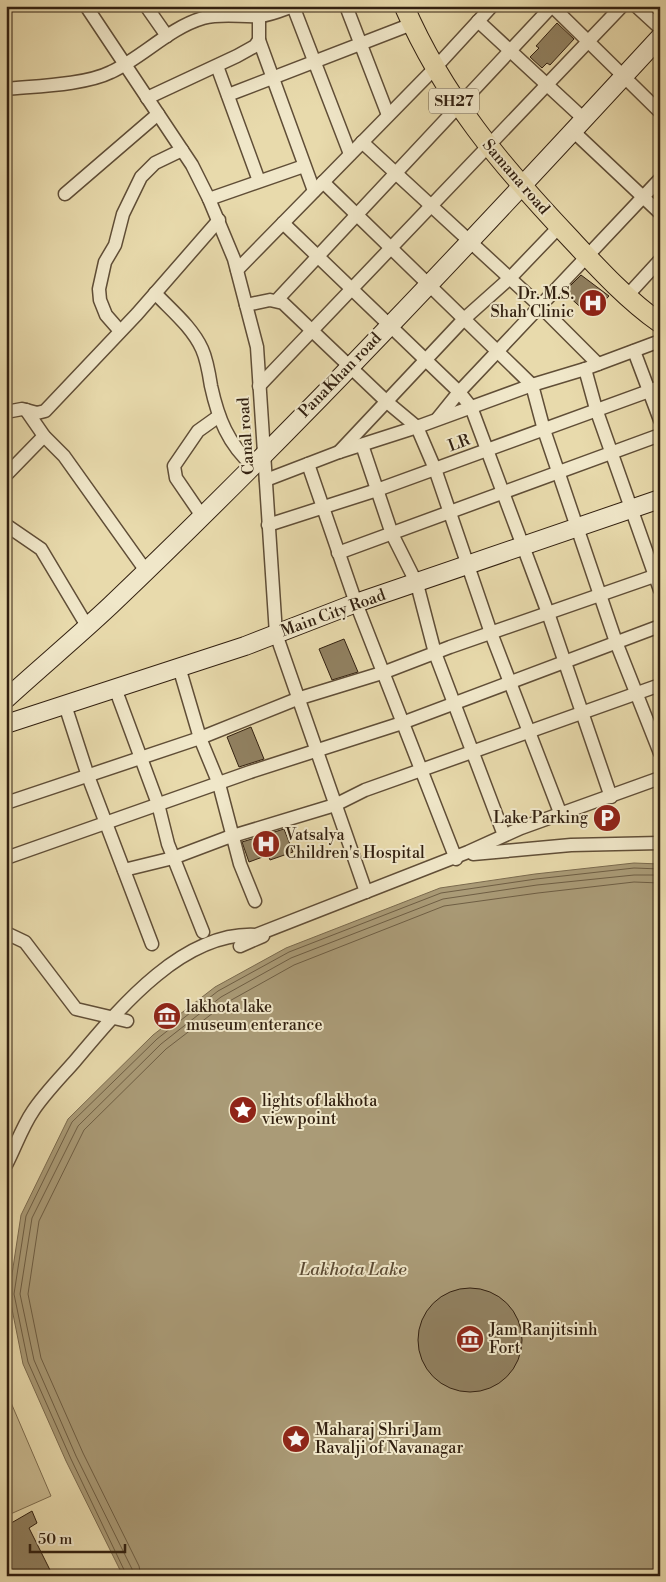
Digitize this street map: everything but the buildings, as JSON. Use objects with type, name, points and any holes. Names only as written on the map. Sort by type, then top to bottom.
[{"type":"main road","name":"Samana road","points":[[404,6],[435,68],[459,108],[487,146],[520,185],[586,256],[627,296],[660,323]]},
{"type":"street","name":"Canal road","points":[[86,6],[182,150],[219,220],[237,270],[257,347],[259,460],[266,480],[276,634],[297,699],[366,892]]},
{"type":"street","points":[[146,6],[167,36]]},
{"type":"street","points":[[6,89],[97,78],[125,64],[167,36],[201,19],[233,11],[259,16],[273,14],[293,6],[350,154]]},
{"type":"street","points":[[346,6],[388,115]]},
{"type":"street","points":[[237,270],[435,68],[492,6]]},
{"type":"street","points":[[277,300],[459,108],[552,6],[660,112]]},
{"type":"street","points":[[259,386],[622,6]]},
{"type":"street","points":[[636,6],[660,28]]},
{"type":"street","points":[[259,16],[259,40],[314,191]]},
{"type":"street","points":[[478,21],[546,85],[643,197],[660,213]]},
{"type":"street","points":[[228,95],[412,24]]},
{"type":"street","name":"PanaKhan road","points":[[6,699],[146,571],[259,460],[470,240],[660,37]]},
{"type":"street","points":[[147,98],[246,52],[259,40]]},
{"type":"street","points":[[217,66],[259,181]]},
{"type":"street","points":[[65,194],[158,114]]},
{"type":"street","points":[[362,142],[541,306],[598,364]]},
{"type":"street","points":[[120,331],[106,315],[100,300],[99,289],[105,262],[115,245],[123,214],[141,177],[155,163],[182,150]]},
{"type":"street","points":[[209,199],[304,166]]},
{"type":"street","points":[[438,418],[459,392],[660,178]]},
{"type":"street","points":[[323,182],[532,385],[544,430],[602,595],[616,642],[660,753]]},
{"type":"street","points":[[6,412],[26,410],[37,413],[45,411],[155,293],[219,220]]},
{"type":"street","points":[[283,223],[459,392],[471,407],[548,613],[611,796]]},
{"type":"street","points":[[339,452],[464,319],[510,278],[560,227]]},
{"type":"street","points":[[627,296],[660,260]]},
{"type":"street","points":[[155,293],[190,330],[202,348],[218,416],[233,445],[259,460]]},
{"type":"street","points":[[246,305],[277,300],[283,303],[387,402],[417,427],[435,469],[491,634],[561,815]]},
{"type":"street","points":[[266,480],[339,452],[417,427],[532,385],[585,369],[660,341]]},
{"type":"street","points":[[634,351],[654,389],[660,420]]},
{"type":"street","points":[[585,369],[596,409],[630,510],[657,575],[660,590]]},
{"type":"street","name":"LR","points":[[268,525],[377,490],[654,389]]},
{"type":"street","points":[[26,410],[44,436],[64,456],[146,571]]},
{"type":"street","points":[[202,516],[180,485],[174,471],[174,466],[198,431],[218,416]]},
{"type":"street","points":[[338,552],[392,534],[660,435]]},
{"type":"street","points":[[6,475],[44,436]]},
{"type":"street","points":[[362,445],[392,534],[417,584],[435,653],[504,835]]},
{"type":"street","points":[[308,464],[356,603],[385,672],[402,723],[456,858]]},
{"type":"street","name":"Main City Road","points":[[6,724],[179,668],[276,634],[356,603],[417,584],[660,500]]},
{"type":"street","points":[[6,526],[42,549],[87,626]]},
{"type":"street","points":[[6,803],[200,738],[297,699],[385,672],[657,575]]},
{"type":"street","points":[[6,858],[315,750],[402,723],[660,626]]},
{"type":"street","points":[[179,668],[200,738],[219,784],[240,864],[255,901]]},
{"type":"street","points":[[124,870],[173,858],[233,836],[335,805],[365,790],[660,684]]},
{"type":"street","points":[[115,688],[158,804],[173,858],[203,932]]},
{"type":"street","points":[[65,705],[88,776],[152,944]]},
{"type":"street","points":[[6,1165],[33,1111],[112,1018],[139,990],[192,950],[242,934],[256,935],[456,858],[504,835],[660,778]]},
{"type":"street","points":[[456,858],[467,855],[571,845],[660,843]]},
{"type":"street","points":[[240,946],[366,892]]},
{"type":"street","points":[[6,933],[25,942],[76,1009],[127,1021]]},
{"type":"shaded area","points":[[6,1391],[51,1496],[6,1516]]},
{"type":"water","name":"Lakhota Lake","points":[[634,863],[660,864],[660,1576],[123,1576],[66,1461],[23,1364],[9,1294],[21,1215],[68,1119],[153,1035],[215,987],[286,948],[440,888],[535,874]]},
{"type":"place","name":"Dr. M.S. Shah Clinic","points":[[593,303]]},
{"type":"place","name":"Lake Parking","points":[[607,818]]},
{"type":"place","name":"Vatsalya Children's Hospital","points":[[266,844]]},
{"type":"place","name":"lakhota lake museum enterance","points":[[167,1016]]},
{"type":"place","name":"lights of lakhota view point","points":[[243,1110]]},
{"type":"place","name":"Jam Ranjitsinh Fort","points":[[470,1339]]},
{"type":"place","name":"Maharaj Shri Jam Ravalji of Navanagar","points":[[296,1439]]}]
